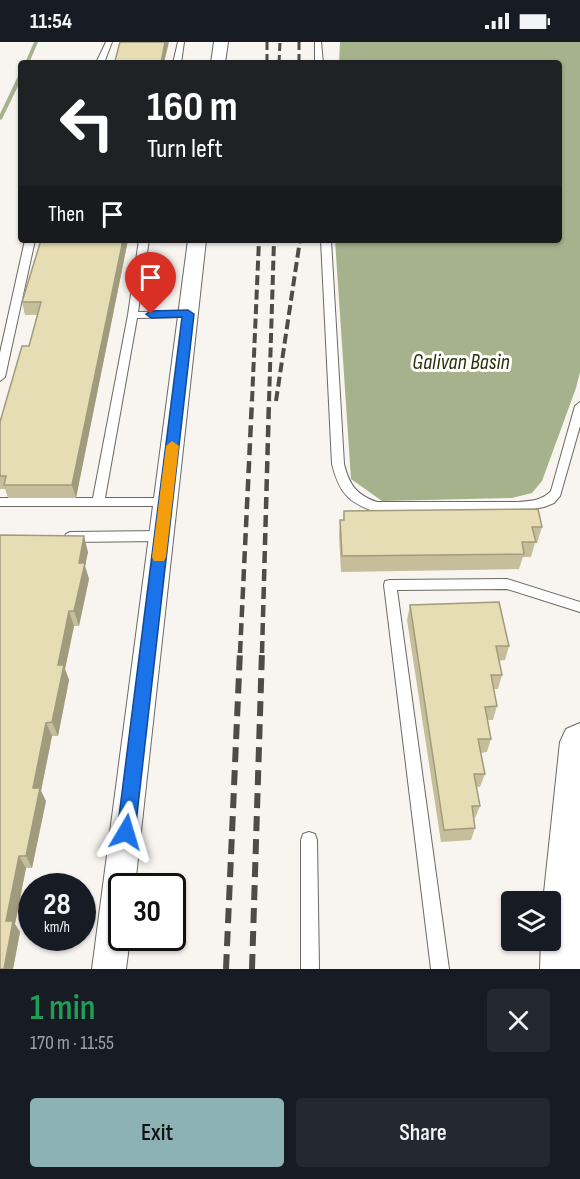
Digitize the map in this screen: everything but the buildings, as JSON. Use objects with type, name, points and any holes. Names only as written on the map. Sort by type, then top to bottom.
[{"type":"main road","points":[[564,969],[565,905],[580,742]]},
{"type":"street","points":[[218,60],[221,42]]},
{"type":"street","points":[[109,969],[197,243]]},
{"type":"lane","points":[[101,60],[109,42]]},
{"type":"lane","points":[[178,60],[181,42]]},
{"type":"lane","points":[[318,42],[319,60]]},
{"type":"lane","points":[[0,377],[29,243]]},
{"type":"lane","points":[[98,501],[133,315],[144,243]]},
{"type":"lane","points":[[326,243],[338,464],[343,487],[360,502],[376,507],[517,507],[540,504],[550,500],[555,493],[580,406]]},
{"type":"lane","points":[[133,315],[188,314]]},
{"type":"lane","points":[[0,502],[165,502]]},
{"type":"lane","points":[[58,537],[161,536]]},
{"type":"lane","points":[[440,969],[390,585],[507,584],[580,607]]},
{"type":"lane","points":[[309,840],[310,969]]},
{"type":"water","name":"Galivan Basin","points":[[340,42],[580,42],[580,372],[542,481],[532,493],[512,498],[382,501],[351,479],[335,243],[562,243],[562,60],[339,60]]},
{"type":"waterway","points":[[28,60],[36,42]]},
{"type":"waterway","points":[[0,119],[18,81]]},
{"type":"railway","points":[[267,42],[267,60]]},
{"type":"railway","points":[[279,60],[280,42]]},
{"type":"railway","points":[[299,42],[299,60]]},
{"type":"railway","points":[[252,401],[259,243]]},
{"type":"railway","points":[[269,401],[274,243]]},
{"type":"railway","points":[[276,401],[300,243]]},
{"type":"railway","points":[[240,653],[252,400]]},
{"type":"railway","points":[[262,653],[269,400]]},
{"type":"railway","points":[[226,969],[240,651]]},
{"type":"railway","points":[[252,969],[262,651]]},
{"type":"slow traffic","points":[[159,557],[172,446]]},
{"type":"route","points":[[126,832],[188,314],[151,314]]}]
